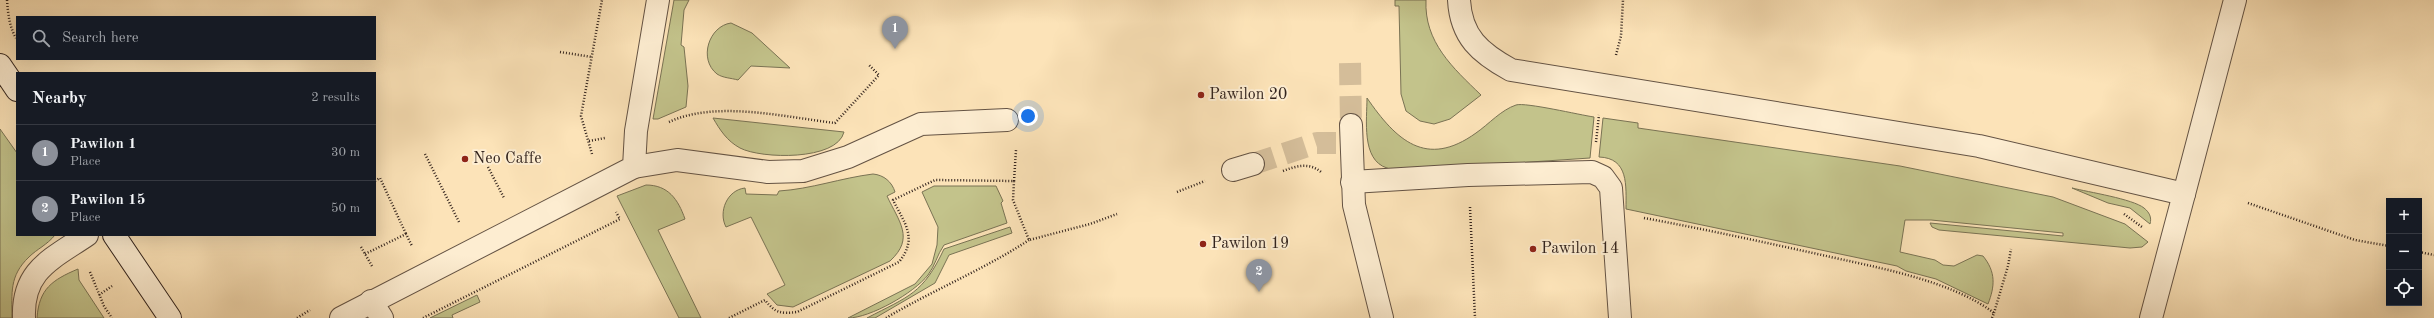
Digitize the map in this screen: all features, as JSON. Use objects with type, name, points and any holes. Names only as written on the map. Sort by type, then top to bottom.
[{"type":"street","points":[[634,167],[636,131],[658,0]]},
{"type":"street","points":[[1459,0],[1460,17],[1475,46],[1491,59],[1510,70],[1607,87],[1979,146],[2184,194]]},
{"type":"street","points":[[2151,318],[2235,0]]},
{"type":"street","points":[[0,65],[16,89]]},
{"type":"street","points":[[341,318],[377,309],[634,167],[677,160],[768,172],[803,171],[848,157],[922,124],[1007,120]]},
{"type":"street","points":[[1346,137],[1354,205],[1382,318]]},
{"type":"street","points":[[1352,182],[1468,175],[1592,172],[1603,177],[1611,188],[1620,318]]},
{"type":"street","points":[[24,318],[24,305],[29,284],[39,270],[49,259],[85,236]]},
{"type":"street","points":[[115,236],[170,318]]},
{"type":"path","points":[[7,0],[12,31],[16,38]]},
{"type":"path","points":[[1607,87],[1621,36],[1623,0]]},
{"type":"path","points":[[560,52],[592,57]]},
{"type":"path","points":[[589,141],[636,131],[649,131],[684,115],[719,110],[835,123],[880,75],[868,64]]},
{"type":"path","points":[[425,154],[462,230]]},
{"type":"path","points":[[488,167],[505,199]]},
{"type":"path","points":[[376,180],[380,178],[413,247]]},
{"type":"path","points":[[729,318],[766,300],[775,311],[782,314],[797,312],[899,262],[909,246],[910,233],[893,200],[934,180],[1014,181],[1013,200],[1029,240]]},
{"type":"path","points":[[2248,203],[2355,240],[2386,245]]},
{"type":"path","points":[[1470,207],[1475,318]]},
{"type":"path","points":[[886,318],[936,289],[998,260],[1029,240],[1090,224],[1117,214]]},
{"type":"path","points":[[1614,216],[1626,215],[1711,231],[1876,267],[1948,290],[1986,307],[1994,313]]},
{"type":"path","points":[[365,254],[406,234]]},
{"type":"path","points":[[361,247],[373,269]]},
{"type":"path","points":[[1992,318],[2008,266],[2011,249]]},
{"type":"path","points":[[2422,253],[2434,255]]},
{"type":"path","points":[[89,271],[104,306],[112,318]]},
{"type":"green space","points":[[674,0],[689,0],[684,10],[681,45],[684,47],[688,86],[686,107],[658,119],[653,119]]},
{"type":"green space","points":[[1395,0],[1426,0],[1430,29],[1435,41],[1442,53],[1460,75],[1481,95],[1450,119],[1434,124],[1420,121],[1406,111],[1401,94],[1399,6],[1395,6]]},
{"type":"green space","points":[[731,23],[752,33],[790,68],[751,66],[738,80],[717,74],[711,68],[708,60],[707,52],[709,44],[712,36],[717,30],[723,25]]},
{"type":"green space","points":[[1367,98],[1389,126],[1401,137],[1414,145],[1427,149],[1442,149],[1458,144],[1476,133],[1505,110],[1516,105],[1541,107],[1594,117],[1590,158],[1411,170],[1390,169],[1379,164],[1373,157],[1369,148],[1366,127]]},
{"type":"green space","points":[[713,118],[844,132],[838,141],[828,148],[814,153],[797,155],[764,154],[750,152],[735,145],[724,135]]},
{"type":"green space","points":[[1603,118],[1638,123],[1638,128],[1900,166],[2053,197],[2125,224],[2148,242],[2142,247],[2130,248],[1939,230],[1932,227],[1930,223],[2063,236],[2063,233],[1931,220],[1905,220],[1900,252],[1935,260],[1943,265],[1954,266],[1977,255],[1983,256],[1990,268],[1993,279],[1992,291],[1988,304],[1936,279],[1906,271],[1897,266],[1626,209],[1626,191],[1624,175],[1621,168],[1616,162],[1599,157]]},
{"type":"green space","points":[[0,129],[16,152],[16,236],[54,236],[49,242],[29,257],[18,271],[13,285],[12,318],[0,318]]},
{"type":"green space","points":[[873,174],[881,176],[887,180],[892,185],[895,192],[887,196],[900,222],[902,230],[902,245],[898,253],[890,261],[793,307],[777,305],[767,294],[785,285],[751,217],[726,227],[723,215],[729,197],[733,193],[745,188],[746,194],[777,195],[779,191],[803,188]]},
{"type":"green space","points":[[646,185],[666,190],[671,194],[679,205],[685,219],[658,230],[701,318],[679,318],[617,196]]},
{"type":"green space","points":[[934,186],[996,186],[1003,201],[1001,203],[1007,223],[944,245],[928,275],[913,289],[902,297],[868,314],[848,318],[915,284],[932,264],[937,245],[938,227],[922,192]]},
{"type":"green space","points":[[2072,188],[2121,199],[2138,205],[2149,213],[2151,219],[2150,224],[2130,208],[2108,203]]},
{"type":"green space","points":[[1010,227],[1012,233],[949,255],[935,283],[875,318],[867,318],[904,298],[921,285],[929,276],[944,249]]},
{"type":"green space","points":[[78,269],[79,280],[104,318],[37,318],[38,308],[48,287],[61,277]]},
{"type":"green space","points":[[477,295],[480,302],[452,315],[453,318],[430,318]]},
{"type":"tunnel","points":[[1350,63],[1351,125]]},
{"type":"tunnel","points":[[1253,164],[1317,143],[1336,143]]},
{"type":"place","name":"Pawilon 1","points":[[895,49]]},
{"type":"place","name":"Pawilon 20","points":[[1201,95]]},
{"type":"place","name":"Neo Caffe","points":[[465,159]]},
{"type":"place","name":"Pawilon 19","points":[[1203,244]]},
{"type":"place","name":"Pawilon 14","points":[[1533,249]]},
{"type":"place","name":"Pawilon 15","points":[[1259,292]]}]
